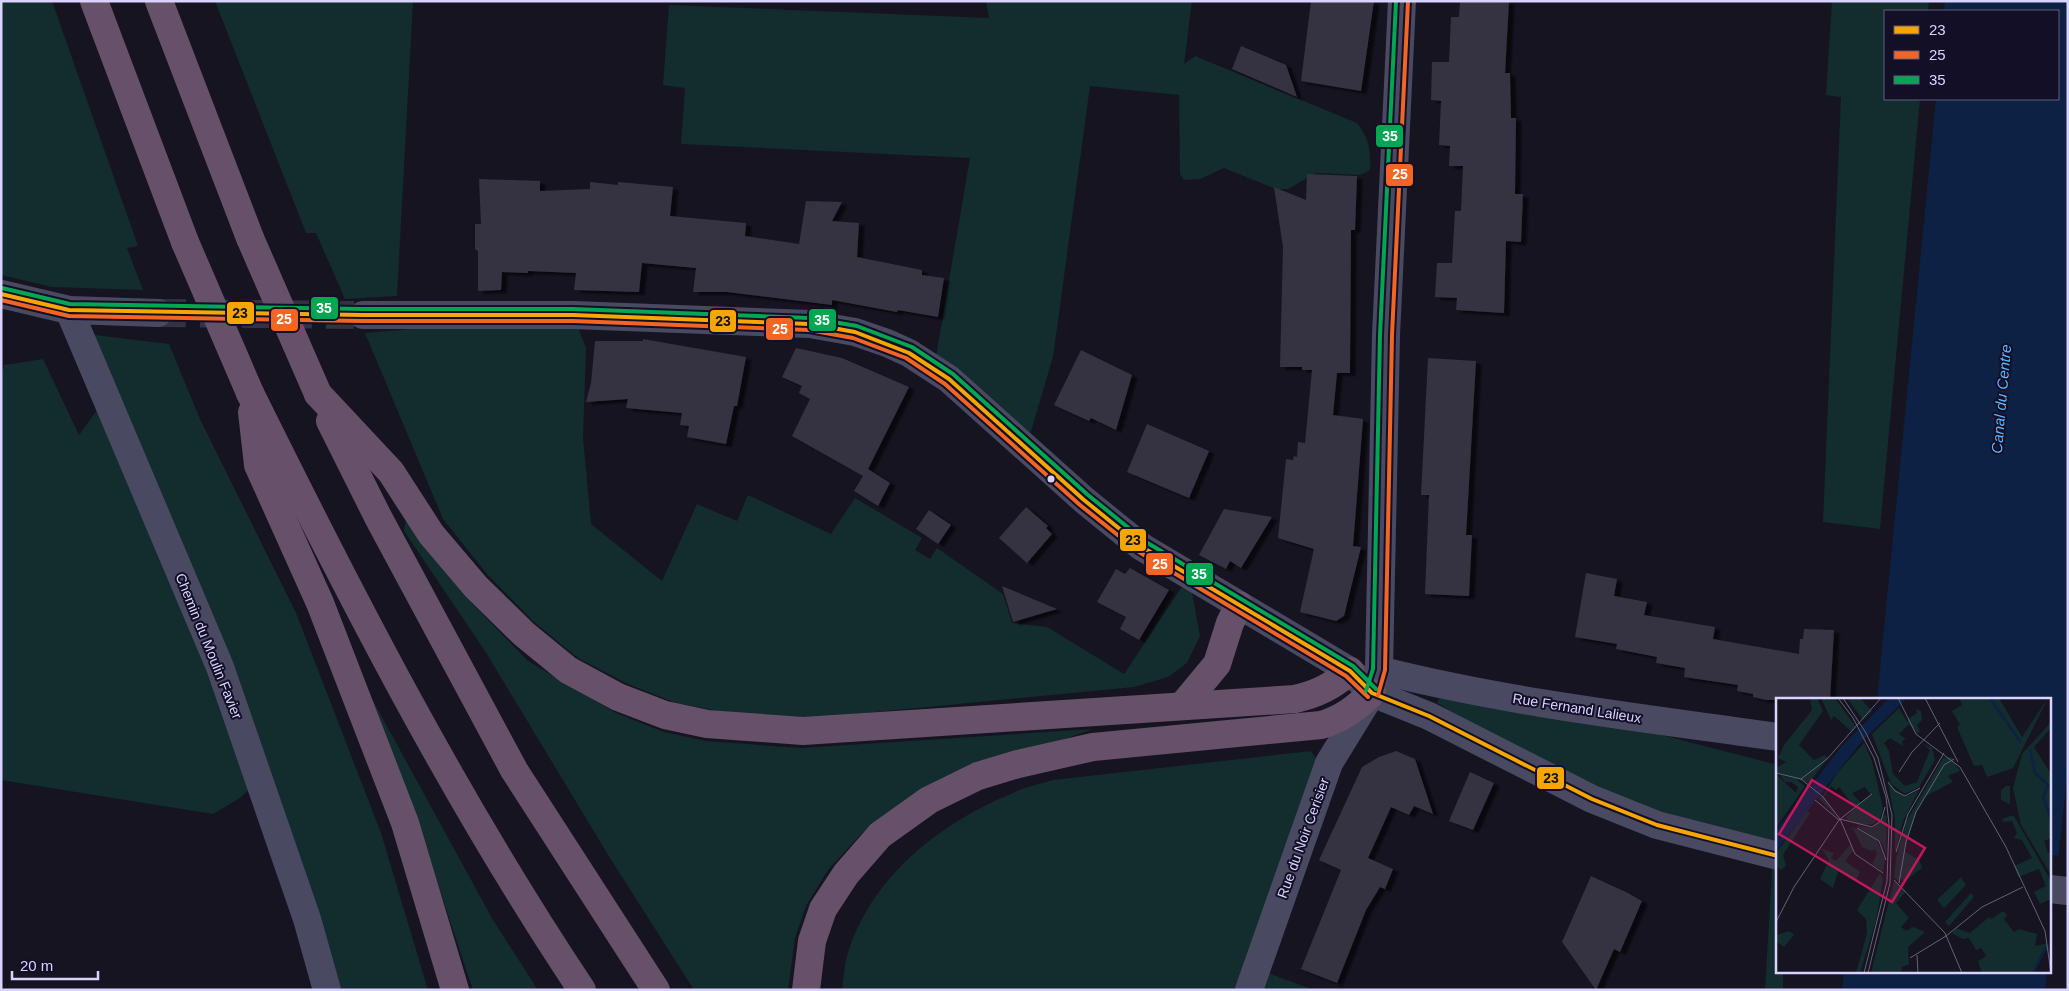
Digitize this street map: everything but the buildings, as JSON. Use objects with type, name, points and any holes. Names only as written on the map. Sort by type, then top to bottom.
[{"type":"highway","points":[[94,1],[185,242],[250,393],[328,550],[466,806],[541,928],[582,990]]},
{"type":"highway","points":[[159,1],[250,238],[318,394],[378,517],[514,770],[656,990]]},
{"type":"highway","points":[[250,393],[258,465],[320,603],[405,823],[456,990]]},
{"type":"highway","points":[[318,394],[390,472],[431,534],[476,587],[524,634],[568,670],[618,697],[665,715],[707,724],[803,731],[1295,699],[1310,696],[1337,682],[1350,671]]},
{"type":"highway","points":[[1183,705],[1217,664],[1230,623],[1239,606]]},
{"type":"highway","points":[[806,990],[812,941],[824,909],[846,874],[880,835],[930,800],[978,776],[1018,764],[1093,747],[1321,725],[1349,714],[1376,682]]},
{"type":"street","points":[[1376,682],[1386,335],[1402,1]]},
{"type":"street","points":[[1,294],[69,310],[158,313]]},
{"type":"street","name":"Chemin du Moulin Favier","points":[[69,310],[220,667],[307,919],[327,990]]},
{"type":"street","points":[[362,315],[573,315],[810,324],[854,332],[887,343],[909,353],[949,379],[1084,500],[1142,547],[1350,671],[1376,682],[1429,716],[1592,799],[1657,825],[1776,855]]},
{"type":"street","name":"Rue Fernand Lalieux","points":[[1376,682],[1426,682],[1538,703],[1776,737]]},
{"type":"street","name":"Rue du Noir Cerisier","points":[[1249,990],[1329,763],[1376,682]]},
{"type":"street","points":[[2052,889],[2068,891]]},
{"type":"green space","points":[[1,1],[52,1],[138,246],[127,248],[143,290],[52,287],[1,275]]},
{"type":"green space","points":[[215,1],[413,1],[397,296],[345,299],[316,233],[306,233]]},
{"type":"green space","points":[[986,1],[1192,1],[1184,64],[1195,56],[1357,123],[1367,139],[1370,157],[1370,170],[1360,175],[1316,173],[1288,189],[1276,189],[1224,168],[1200,179],[1184,180],[1180,174],[1179,95],[1090,86],[1053,357],[1026,448],[934,368],[970,158],[681,144],[685,88],[663,85],[669,5],[989,18]]},
{"type":"green space","points":[[1832,1],[1929,1],[1928,10],[1884,10],[1884,100],[1920,100],[1880,529],[1823,522],[1841,97],[1826,95]]},
{"type":"green space","points":[[573,315],[586,348],[583,438],[591,524],[662,581],[697,504],[737,521],[748,495],[831,534],[855,498],[922,538],[915,550],[930,559],[937,548],[1003,594],[1012,623],[1047,627],[1124,674],[1189,576],[1200,636],[1187,663],[1168,677],[1134,687],[813,718],[718,711],[676,703],[628,684],[578,658],[534,622],[487,574],[443,519],[365,333]]},
{"type":"green space","points":[[78,333],[169,344],[200,419],[296,613],[381,833],[428,990],[327,990],[259,779],[240,798],[213,814],[1,780],[1,376],[4,365],[43,359],[79,435],[106,398]]},
{"type":"green space","points":[[406,519],[470,601],[528,661],[616,713],[664,732],[706,741],[801,748],[1093,729],[920,792],[863,832],[828,870],[806,906],[795,938],[788,990],[694,990],[610,858],[485,651],[404,531]]},
{"type":"green space","points":[[359,675],[493,920],[538,990],[473,990],[416,818]]},
{"type":"green space","points":[[1440,697],[1538,703],[1776,764],[1776,974],[1783,974],[1783,990],[1765,990],[1773,855],[1657,825],[1509,747],[1437,703]]},
{"type":"green space","points":[[1311,751],[1318,762],[1257,969],[1314,990],[842,990],[847,956],[858,928],[872,902],[890,878],[911,856],[934,837],[986,805],[1022,789],[1053,780]]},
{"type":"water","name":"Canal du Centre","points":[[1945,1],[2068,1],[2068,765],[2052,921],[2052,698],[1877,698],[1936,100],[2059,100],[2059,10],[1944,10]]},
{"type":"water","points":[[1844,974],[2047,974],[2045,990],[1842,990]]},
{"type":"pier","points":[[2052,855],[2061,856],[2056,912],[2052,911]]},
{"type":"tunnel","points":[[158,313],[363,315]]},
{"type":"transit line","name":"35","points":[[1366,691],[1373,669],[1380,335],[1396,1]]},
{"type":"transit line","name":"25","points":[[1378,695],[1385,670],[1392,335],[1408,1]]},
{"type":"transit line","name":"35","points":[[2,288],[70,304],[363,309],[573,309],[810,318],[857,326],[912,347],[953,374],[1088,495],[1146,542],[1353,666],[1376,689]]},
{"type":"transit line","name":"23","points":[[1,294],[69,310],[363,315],[573,315],[810,324],[855,332],[909,353],[949,379],[1084,500],[1142,547],[1350,671],[1372,693],[1429,716],[1592,799],[1657,825],[1776,855]]},
{"type":"transit line","name":"25","points":[[1,300],[69,316],[363,321],[573,321],[809,330],[853,338],[906,358],[945,384],[1080,505],[1139,552],[1346,676],[1368,697]]}]
